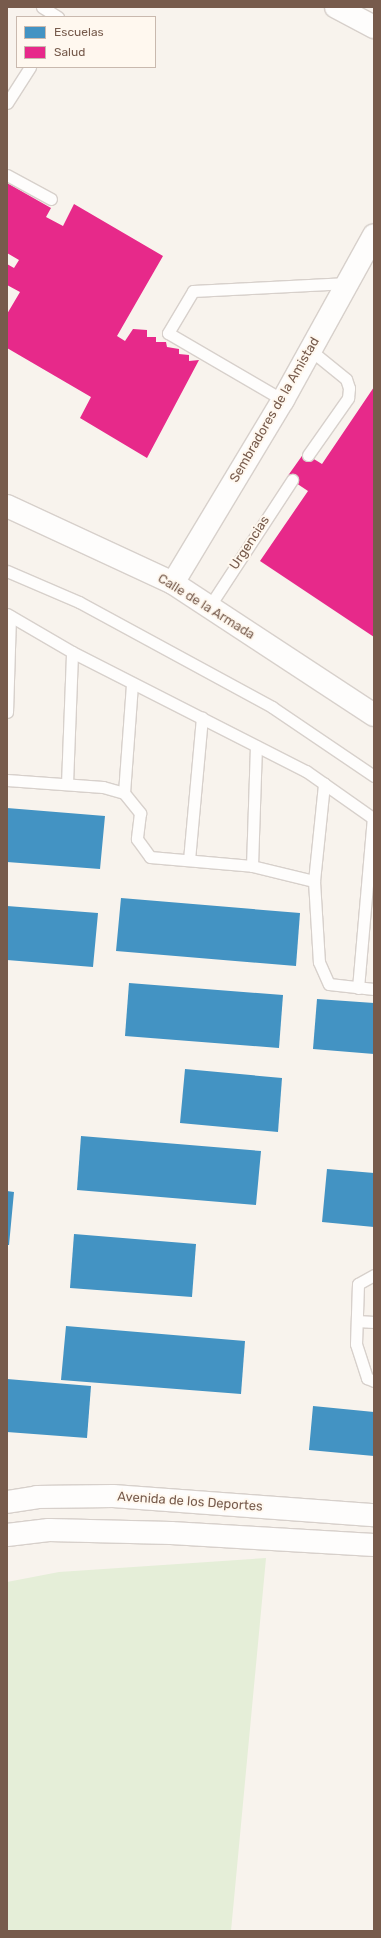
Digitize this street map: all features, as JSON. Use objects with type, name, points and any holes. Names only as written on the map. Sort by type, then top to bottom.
[{"type":"street","points":[[336,7],[374,27]]},
{"type":"street","name":"Sembradores de la Amistad","points":[[173,584],[283,400],[309,349],[374,235]]},
{"type":"street","name":"Calle de la Armada","points":[[7,506],[173,584],[374,715]]},
{"type":"street","name":"Avenida de los Deportes","points":[[7,1502],[36,1497],[113,1496],[374,1515]]},
{"type":"street","points":[[7,1535],[49,1530],[172,1533],[374,1545]]},
{"type":"lane","points":[[42,7],[56,16]]},
{"type":"lane","points":[[7,103],[29,68]]},
{"type":"lane","points":[[7,175],[51,200]]},
{"type":"lane","points":[[283,400],[168,333],[193,291],[348,283]]},
{"type":"lane","points":[[308,455],[348,398],[349,388],[346,379],[309,349]]},
{"type":"lane","name":"Urgencias","points":[[209,607],[292,480]]},
{"type":"lane","points":[[7,571],[80,602],[272,707],[374,776]]},
{"type":"lane","points":[[7,712],[9,615],[72,652],[306,771],[374,819],[358,988]]},
{"type":"lane","points":[[67,784],[72,652]]},
{"type":"lane","points":[[124,793],[132,683]]},
{"type":"lane","points":[[189,860],[202,718]]},
{"type":"lane","points":[[252,866],[256,746]]},
{"type":"lane","points":[[7,780],[103,787],[124,793],[140,813],[137,839],[150,857],[252,866],[314,881]]},
{"type":"lane","points":[[324,784],[314,881],[319,962],[329,984],[374,989]]},
{"type":"lane","points":[[374,1275],[358,1284],[356,1344],[367,1378],[374,1381]]},
{"type":"lane","points":[[357,1321],[374,1322]]},
{"type":"green space","points":[[266,1558],[231,1931],[7,1931],[7,1582],[59,1572]]},
{"type":"building: Escuelas","points":[[7,808],[105,816],[100,869],[7,862]]},
{"type":"building: Escuelas","points":[[121,898],[300,913],[296,966],[116,951]]},
{"type":"building: Escuelas","points":[[7,906],[98,913],[93,967],[7,960]]},
{"type":"building: Escuelas","points":[[129,983],[283,995],[279,1048],[125,1036]]},
{"type":"building: Escuelas","points":[[317,999],[374,1003],[374,1054],[313,1049]]},
{"type":"building: Escuelas","points":[[185,1069],[282,1078],[278,1132],[180,1123]]},
{"type":"building: Escuelas","points":[[81,1136],[261,1151],[256,1205],[77,1190]]},
{"type":"building: Escuelas","points":[[327,1169],[374,1173],[374,1227],[322,1222]]},
{"type":"building: Escuelas","points":[[7,1191],[14,1192],[9,1245],[7,1245]]},
{"type":"building: Escuelas","points":[[74,1234],[196,1244],[192,1297],[70,1288]]},
{"type":"building: Escuelas","points":[[66,1326],[245,1341],[241,1394],[61,1380]]},
{"type":"building: Escuelas","points":[[7,1379],[91,1386],[87,1438],[7,1432]]},
{"type":"building: Escuelas","points":[[313,1406],[374,1412],[374,1456],[309,1450]]},
{"type":"building: Salud","points":[[7,183],[51,208],[46,217],[63,226],[74,204],[163,256],[117,336],[125,341],[133,329],[147,330],[147,337],[156,337],[156,342],[166,342],[167,347],[179,349],[179,354],[189,355],[189,361],[199,360],[147,458],[80,418],[91,397],[7,348],[7,314],[20,292],[7,285],[7,264],[14,268],[19,260],[7,253]]},
{"type":"building: Salud","points":[[374,387],[374,637],[260,561],[308,491],[287,477],[304,453],[322,464]]}]
